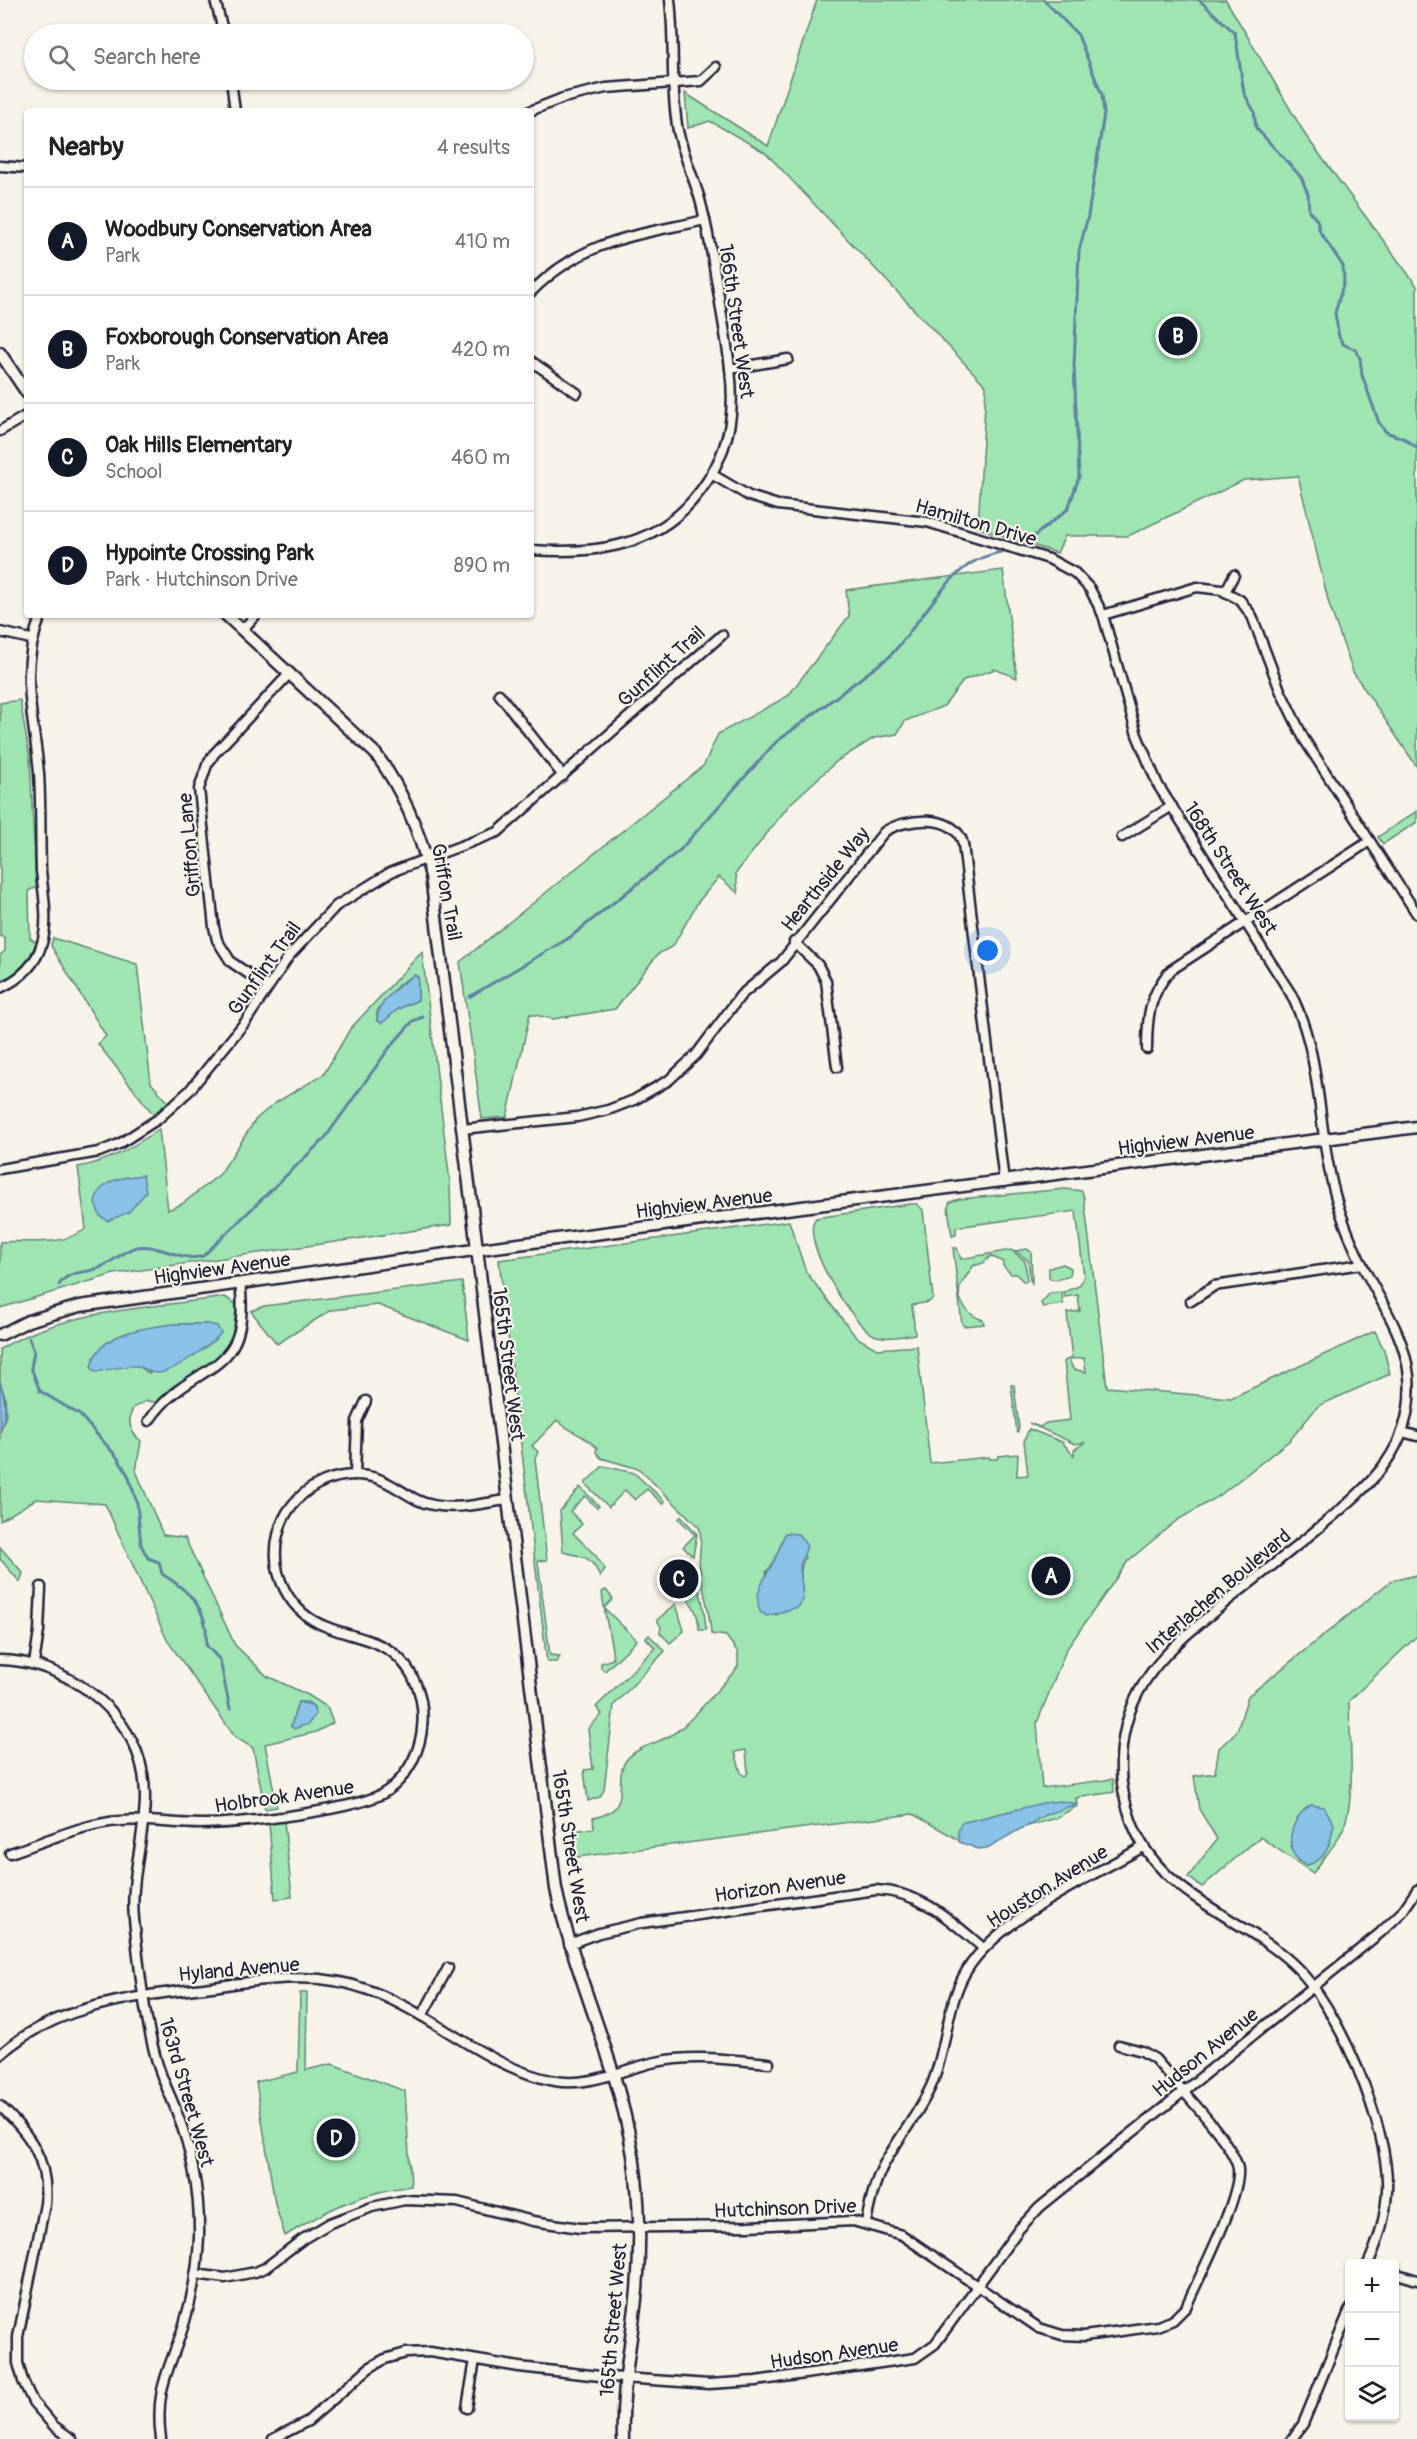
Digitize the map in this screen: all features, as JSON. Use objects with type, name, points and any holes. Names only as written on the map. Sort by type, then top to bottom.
[{"type":"street","points":[[215,0],[221,24]]},
{"type":"street","name":"166th Street West","points":[[534,550],[584,552],[624,545],[649,534],[686,508],[713,475],[731,423],[730,369],[705,220],[679,134],[670,0]]},
{"type":"street","points":[[534,109],[563,98],[606,88],[701,81],[716,68]]},
{"type":"street","points":[[232,90],[235,108]]},
{"type":"street","points":[[0,166],[24,168]]},
{"type":"street","points":[[534,289],[556,268],[598,246],[705,220]]},
{"type":"street","points":[[0,353],[24,389]]},
{"type":"street","points":[[730,369],[788,359]]},
{"type":"street","points":[[534,363],[577,393]]},
{"type":"street","points":[[0,431],[24,417]]},
{"type":"street","name":"Hamilton Drive","points":[[713,475],[749,496],[778,505],[927,522],[1057,562],[1084,581],[1103,615]]},
{"type":"street","points":[[1226,592],[1234,575]]},
{"type":"street","points":[[1103,615],[1184,589],[1208,587],[1226,592],[1240,600],[1252,616],[1292,717],[1417,914]]},
{"type":"street","name":"168th Street West","points":[[1103,615],[1137,735],[1158,785],[1291,994],[1308,1030],[1324,1140]]},
{"type":"street","points":[[0,988],[16,980],[30,967],[37,956],[45,931],[39,776],[28,699],[27,669],[31,639],[39,618]]},
{"type":"street","name":"Griffon Trail","points":[[229,618],[356,734],[391,774],[415,824],[434,893],[476,1250]]},
{"type":"street","points":[[242,630],[253,618]]},
{"type":"street","points":[[0,632],[31,639]]},
{"type":"street","name":"Gunflint Trail","points":[[0,1170],[99,1152],[138,1132],[172,1107],[189,1091],[246,1021],[303,938],[336,906],[370,883],[498,832],[722,635]]},
{"type":"street","name":"Griffon Lane","points":[[268,987],[231,962],[217,940],[199,789],[201,777],[214,754],[290,673]]},
{"type":"street","points":[[499,694],[563,776]]},
{"type":"street","points":[[1122,837],[1172,806]]},
{"type":"street","name":"Hearthside Way","points":[[462,1129],[587,1115],[624,1105],[653,1090],[676,1074],[696,1055],[741,995],[774,968],[878,838],[889,829],[938,821],[953,827],[960,834],[963,844],[1004,1182]]},
{"type":"street","points":[[1147,1049],[1149,1010],[1163,979],[1182,962],[1370,841]]},
{"type":"street","points":[[794,942],[818,965],[826,981],[837,1067]]},
{"type":"street","name":"Highview Avenue","points":[[0,1335],[46,1315],[80,1306],[476,1250],[1417,1127]]},
{"type":"street","name":"Interlachen Boulevard","points":[[1324,1140],[1338,1205],[1362,1264],[1403,1345],[1410,1390],[1402,1432],[1384,1468],[1371,1484],[1164,1654],[1140,1686],[1126,1725],[1120,1764],[1125,1801],[1143,1847],[1177,1886],[1275,1949],[1314,1986],[1340,2028],[1384,2147],[1386,2199],[1380,2234],[1371,2259]]},
{"type":"street","name":"165th Street West","points":[[476,1250],[551,1860],[569,1944],[616,2074],[632,2146],[639,2228],[637,2289],[625,2378],[624,2439]]},
{"type":"street","points":[[1191,1301],[1214,1286],[1362,1264]]},
{"type":"street","points":[[149,1421],[169,1396],[217,1366],[233,1347],[243,1312],[240,1283]]},
{"type":"street","points":[[355,1475],[357,1421],[366,1401]]},
{"type":"street","points":[[1402,1432],[1417,1436]]},
{"type":"street","name":"Holbrook Avenue","points":[[10,1853],[105,1824],[145,1821],[223,1823],[347,1806],[386,1792],[409,1767],[419,1748],[423,1718],[419,1692],[410,1674],[395,1655],[378,1643],[330,1629],[310,1619],[290,1599],[282,1586],[276,1566],[279,1530],[291,1506],[319,1483],[355,1475],[384,1481],[430,1505],[462,1507],[507,1500]]},
{"type":"street","points":[[0,1660],[34,1664],[39,1632],[41,1587]]},
{"type":"street","name":"163rd Street West","points":[[34,1664],[95,1695],[118,1719],[133,1742],[143,1771],[145,1821],[134,1901],[144,1996],[157,2064],[181,2123],[195,2174],[199,2225],[195,2274],[184,2324],[164,2377],[159,2409],[161,2439]]},
{"type":"street","name":"Houston Avenue","points":[[866,2223],[873,2190],[884,2165],[913,2121],[932,2083],[944,2050],[954,1998],[971,1963],[982,1947],[1011,1924],[1143,1847]]},
{"type":"street","name":"Horizon Avenue","points":[[569,1944],[599,1933],[642,1923],[876,1890],[898,1892],[928,1903],[982,1947]]},
{"type":"street","name":"Hudson Avenue","points":[[273,2439],[308,2421],[354,2379],[386,2359],[406,2353],[430,2352],[475,2360],[686,2383],[736,2383],[915,2358],[935,2344],[1018,2229],[1040,2207],[1380,1933],[1402,1912],[1417,1890]]},
{"type":"street","points":[[422,2016],[448,1968]]},
{"type":"street","name":"Hyland Avenue","points":[[0,2055],[28,2034],[62,2018],[106,2003],[280,1978],[321,1979],[374,1992],[422,2016],[503,2063],[529,2075],[559,2081],[579,2082],[657,2062],[688,2057],[769,2062]]},
{"type":"street","name":"Hutchinson Drive","points":[[195,2274],[225,2278],[255,2272],[265,2268],[303,2239],[330,2223],[372,2206],[405,2200],[457,2202],[568,2227],[772,2225],[834,2220],[866,2223],[902,2235],[1039,2328],[1062,2335],[1084,2336],[1158,2326],[1173,2320],[1186,2307],[1236,2190],[1238,2169],[1230,2149],[1155,2059],[1142,2051],[1119,2045]]},
{"type":"street","points":[[0,2106],[33,2141],[43,2166],[46,2185],[45,2204],[18,2337],[20,2372],[41,2412],[72,2439]]},
{"type":"street","points":[[1399,2274],[1417,2280]]},
{"type":"street","points":[[1295,2438],[1303,2424],[1348,2313]]},
{"type":"street","points":[[467,2408],[475,2360]]},
{"type":"green space","points":[[817,0],[1226,0],[1306,136],[1417,286],[1417,767],[1353,672],[1329,604],[1298,476],[1244,480],[1128,536],[1065,536],[1057,553],[978,528],[986,386],[766,153],[710,121],[688,128],[685,93],[768,146]]},
{"type":"green space","points":[[1003,570],[1017,678],[995,669],[964,680],[944,706],[905,721],[897,734],[874,738],[837,761],[790,804],[736,873],[738,893],[719,877],[698,902],[673,946],[658,954],[615,1009],[553,1019],[530,1014],[507,1117],[482,1119],[460,962],[704,765],[718,734],[788,696],[849,616],[846,590]]},
{"type":"green space","points":[[20,700],[30,760],[36,888],[29,890],[30,938],[36,942],[22,966],[0,982],[0,955],[5,951],[5,938],[0,936],[0,703]]},
{"type":"green space","points":[[1417,811],[1417,822],[1383,844],[1378,837]]},
{"type":"green space","points":[[53,938],[137,964],[151,1083],[168,1102],[153,1114],[98,1044],[106,1036],[51,946]]},
{"type":"green space","points":[[422,952],[450,1182],[451,1225],[114,1274],[0,1308],[0,1242],[44,1242],[76,1235],[86,1229],[78,1167],[120,1153],[159,1129],[168,1210],[182,1204],[220,1174],[256,1119],[275,1103],[324,1074],[350,1029]],"holes":[[[414,975],[418,977],[418,1000],[398,1009],[382,1023],[377,1021],[377,1011],[399,984]]]},
{"type":"green space","points":[[1065,1189],[1082,1191],[1107,1387],[1231,1398],[1375,1331],[1384,1350],[1390,1374],[1318,1406],[1290,1440],[1219,1496],[1176,1521],[1128,1561],[1066,1650],[1037,1723],[1042,1788],[1113,1779],[1114,1792],[1076,1798],[1077,1806],[1056,1818],[966,1844],[913,1814],[570,1858],[567,1832],[594,1828],[593,1818],[607,1814],[615,1808],[619,1801],[623,1767],[628,1758],[638,1750],[673,1734],[688,1722],[734,1672],[738,1666],[738,1652],[726,1636],[711,1634],[699,1564],[701,1538],[699,1527],[639,1469],[601,1458],[592,1443],[557,1420],[532,1446],[538,1452],[535,1459],[547,1560],[538,1561],[550,1655],[560,1656],[557,1662],[547,1662],[499,1260],[789,1221],[806,1272],[856,1337],[877,1349],[917,1346],[930,1463],[989,1457],[997,1459],[998,1456],[1018,1454],[1017,1476],[1028,1475],[1024,1441],[1029,1429],[1062,1442],[1074,1456],[1074,1450],[1085,1442],[1075,1444],[1029,1423],[1040,1427],[1046,1423],[1070,1420],[1064,1361],[1069,1359],[1073,1369],[1086,1372],[1084,1358],[1072,1359],[1067,1313],[1080,1311],[1078,1295],[1065,1297],[1064,1292],[1079,1286],[1084,1277],[1076,1211],[956,1227],[956,1235],[952,1236],[948,1207],[950,1202],[959,1199]],"holes":[[[785,1534],[805,1557],[801,1570],[802,1596],[798,1607],[786,1609],[776,1615],[766,1572],[773,1564]],[[746,1750],[748,1773],[745,1776],[741,1773],[735,1752]]]},
{"type":"green space","points":[[917,1204],[923,1210],[933,1298],[929,1302],[912,1305],[915,1334],[894,1337],[874,1335],[854,1316],[830,1281],[821,1261],[812,1228],[816,1218]]},
{"type":"green space","points":[[953,1248],[957,1248],[961,1259],[1011,1250],[1025,1261],[1027,1281],[1024,1282],[1016,1274],[1011,1274],[1003,1266],[1003,1262],[991,1256],[983,1263],[973,1266],[963,1281],[959,1293],[962,1303],[969,1312],[983,1320],[984,1324],[964,1326],[962,1324]]},
{"type":"green space","points":[[1027,1249],[1031,1252],[1032,1283],[1028,1260],[1015,1251]]},
{"type":"green space","points":[[1063,1264],[1071,1268],[1070,1276],[1056,1280],[1049,1278],[1049,1268]]},
{"type":"green space","points":[[462,1282],[469,1340],[378,1305],[331,1310],[277,1344],[251,1311],[264,1306]]},
{"type":"green space","points":[[1062,1292],[1063,1304],[1043,1307],[1041,1303],[1050,1293]]},
{"type":"green space","points":[[225,1297],[236,1304],[237,1320],[234,1333],[222,1354],[174,1386],[155,1402],[146,1401],[133,1408],[130,1426],[141,1441],[136,1471],[163,1535],[185,1538],[235,1645],[267,1676],[308,1695],[327,1707],[333,1723],[316,1732],[265,1744],[277,1807],[265,1809],[253,1748],[235,1737],[167,1640],[105,1504],[36,1499],[0,1521],[0,1432],[6,1415],[5,1397],[0,1382],[0,1349],[26,1336],[81,1318]],"holes":[[[208,1324],[149,1373],[137,1365],[93,1358],[120,1337],[152,1327]],[[298,1702],[308,1702],[315,1708],[291,1726]]]},
{"type":"green space","points":[[1011,1385],[1014,1385],[1019,1428],[1017,1433]]},
{"type":"green space","points":[[603,1466],[634,1473],[665,1501],[663,1504],[647,1489],[635,1500],[625,1490],[609,1507],[586,1485],[586,1482]]},
{"type":"green space","points":[[580,1487],[599,1506],[597,1508],[585,1496],[570,1511],[582,1524],[573,1533],[596,1556],[605,1569],[600,1577],[589,1560],[563,1552],[560,1511]]},
{"type":"green space","points":[[681,1516],[697,1534],[693,1556],[683,1547],[695,1535],[679,1519]]},
{"type":"green space","points":[[0,1547],[23,1573],[20,1582],[0,1559]]},
{"type":"green space","points":[[686,1574],[694,1576],[699,1589],[706,1630],[699,1630],[695,1610],[674,1585]]},
{"type":"green space","points":[[1417,1575],[1417,1636],[1349,1701],[1351,1788],[1346,1822],[1331,1849],[1313,1873],[1260,1837],[1202,1887],[1188,1877],[1217,1839],[1199,1809],[1194,1776],[1215,1773],[1219,1748],[1237,1731],[1248,1696],[1391,1581]]},
{"type":"green space","points":[[606,1590],[613,1599],[604,1608],[602,1592]]},
{"type":"green space","points":[[676,1604],[684,1631],[670,1643],[660,1633],[661,1627],[657,1620]]},
{"type":"green space","points":[[604,1608],[637,1640],[605,1671],[601,1668],[601,1663],[613,1659]]},
{"type":"green space","points":[[649,1635],[665,1651],[614,1705],[604,1790],[600,1797],[588,1801],[584,1770],[593,1769],[588,1729],[602,1714],[596,1707],[655,1648],[646,1638]]},
{"type":"green space","points":[[284,1821],[292,1897],[275,1899],[269,1823]]},
{"type":"green space","points":[[300,1993],[307,1993],[306,2070],[332,2064],[405,2091],[411,2186],[375,2193],[345,2203],[285,2236],[275,2204],[256,2082],[298,2072]]},
{"type":"water","points":[[414,975],[418,977],[418,1000],[398,1009],[382,1023],[377,1021],[385,1000]]},
{"type":"water","points":[[143,1175],[146,1192],[129,1212],[108,1221],[100,1216],[95,1203],[101,1189],[113,1181]]},
{"type":"water","points":[[175,1324],[208,1324],[217,1326],[221,1333],[192,1357],[159,1373],[133,1366],[95,1372],[91,1367],[95,1355],[113,1339],[138,1330]]},
{"type":"water","points":[[0,1382],[5,1407],[0,1432]]},
{"type":"water","points":[[785,1533],[798,1534],[807,1546],[800,1565],[803,1600],[798,1607],[767,1616],[760,1612],[759,1591]]},
{"type":"water","points":[[298,1702],[312,1705],[316,1714],[308,1724],[294,1729],[291,1726]]},
{"type":"water","points":[[1060,1801],[1077,1804],[1047,1814],[987,1848],[978,1849],[959,1842],[958,1832],[961,1823]]},
{"type":"water","points":[[1311,1805],[1324,1807],[1334,1824],[1324,1855],[1314,1863],[1307,1865],[1293,1853],[1291,1836],[1298,1818]]},
{"type":"waterway","points":[[1023,543],[1068,509],[1079,477],[1074,365],[1079,251],[1088,216],[1104,114],[1102,95],[1078,35],[1044,0]]},
{"type":"waterway","points":[[1199,0],[1235,33],[1244,93],[1254,111],[1256,128],[1301,177],[1308,194],[1309,211],[1317,220],[1320,232],[1343,266],[1344,281],[1335,313],[1339,337],[1343,344],[1356,350],[1360,358],[1362,375],[1379,423],[1386,432],[1405,439],[1417,448]]},
{"type":"waterway","points":[[469,997],[569,938],[680,850],[775,743],[889,657],[942,590],[965,567],[977,560],[1009,549]]},
{"type":"waterway","points":[[59,1285],[71,1275],[101,1267],[134,1248],[151,1247],[186,1257],[203,1256],[325,1138],[390,1047],[413,1021],[423,1017]]},
{"type":"waterway","points":[[29,1338],[34,1351],[31,1368],[40,1391],[80,1415],[117,1457],[128,1475],[137,1503],[141,1545],[148,1558],[159,1562],[162,1574],[181,1587],[201,1612],[205,1622],[206,1645],[220,1660],[230,1709]]},
{"type":"place","name":"Foxborough Conservation Area","points":[[1178,336]]},
{"type":"place","name":"Woodbury Conservation Area","points":[[1051,1576]]},
{"type":"place","name":"Oak Hills Elementary","points":[[679,1579]]},
{"type":"place","name":"Hypointe Crossing Park","points":[[336,2138]]}]
